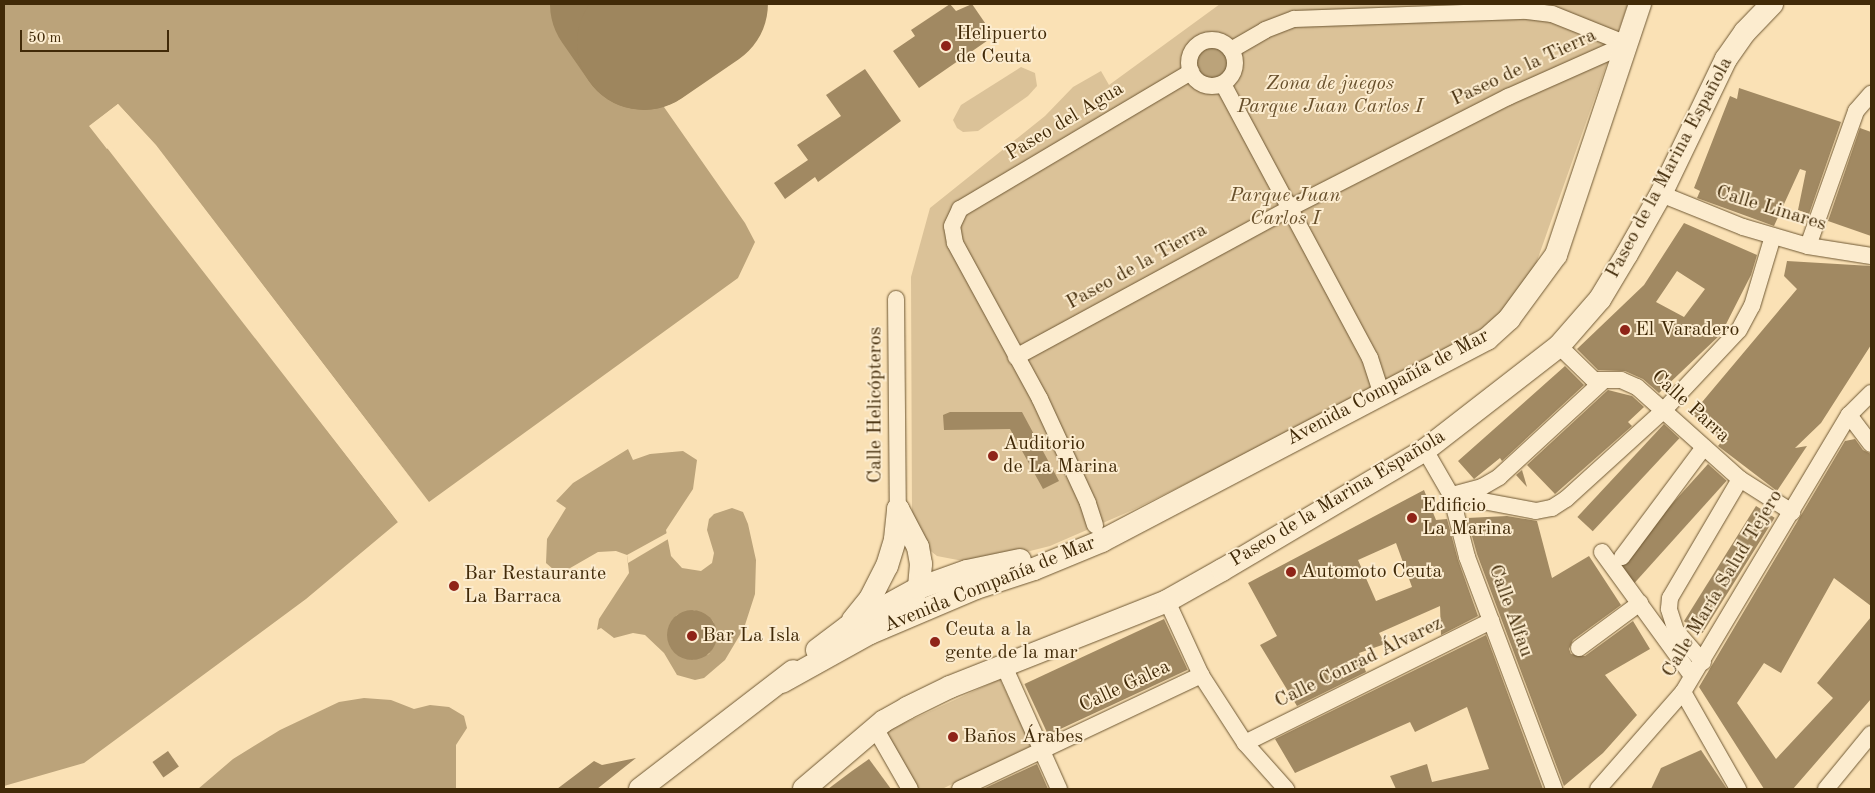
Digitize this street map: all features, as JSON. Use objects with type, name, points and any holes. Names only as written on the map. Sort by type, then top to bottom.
[{"type":"street","name":"Avenida Compañía de Mar","points":[[640,789],[782,682],[870,633],[972,579],[1098,532],[1119,530],[1381,392],[1487,339],[1509,319],[1552,262],[1640,4]]},
{"type":"street","name":"Paseo de la Marina Española","points":[[804,789],[876,728],[938,693],[1167,601],[1425,450],[1559,346],[1600,299],[1661,194],[1726,59],[1771,4]]},
{"type":"street","points":[[1231,50],[1265,30],[1294,19],[1527,11],[1552,14],[1627,44]]},
{"type":"street","points":[[1219,41],[1231,50],[1235,68],[1223,84],[1204,85],[1191,72],[1192,52],[1204,42],[1219,41]]},
{"type":"street","name":"Paseo de la Tierra","points":[[1016,357],[1290,208],[1508,97],[1627,44]]},
{"type":"street","name":"Paseo del Agua","points":[[1016,357],[954,243],[952,226],[960,209],[1191,72]]},
{"type":"street","points":[[1223,84],[1370,358],[1381,392]]},
{"type":"street","points":[[1808,246],[1856,111],[1871,94]]},
{"type":"street","name":"Calle Linares","points":[[1661,194],[1744,227],[1773,236],[1808,246],[1871,256]]},
{"type":"street","points":[[1451,495],[1536,511],[1552,508],[1566,499],[1662,412],[1739,330],[1759,288],[1773,236]]},
{"type":"street","name":"Calle Helicópteros","points":[[896,299],[898,509]]},
{"type":"street","points":[[1451,495],[1482,487],[1499,477],[1602,382],[1588,375],[1559,346]]},
{"type":"street","points":[[1016,357],[1040,399],[1088,503],[1095,525]]},
{"type":"street","name":"Calle Parra","points":[[1602,382],[1630,382],[1662,412],[1740,478],[1792,512]]},
{"type":"street","name":"Calle María Salud Tejero","points":[[1598,789],[1683,692],[1703,662],[1849,415],[1871,393]]},
{"type":"street","points":[[1849,415],[1871,444]]},
{"type":"street","points":[[1622,557],[1704,447]]},
{"type":"street","name":"Calle Alfau","points":[[1425,450],[1451,495],[1467,556],[1554,789]]},
{"type":"street","points":[[1703,662],[1676,631],[1669,609],[1670,598],[1740,478]]},
{"type":"street","points":[[898,509],[918,547],[921,564],[920,588]]},
{"type":"street","points":[[848,627],[870,599],[893,548],[898,509]]},
{"type":"street","points":[[918,547],[943,567],[972,579]]},
{"type":"street","points":[[893,548],[898,567],[920,588]]},
{"type":"street","points":[[1602,552],[1692,676]]},
{"type":"street","points":[[870,633],[920,588],[972,579]]},
{"type":"street","name":"Avenida Compañía de Mar","points":[[782,682],[800,663],[848,627],[920,588]]},
{"type":"street","points":[[1167,601],[1200,675],[1245,743],[1286,789]]},
{"type":"street","points":[[1578,648],[1640,603]]},
{"type":"street","name":"Calle Conrad Álvarez","points":[[1245,743],[1491,621]]},
{"type":"street","points":[[1004,666],[1059,789]]},
{"type":"street","name":"Calle Galea","points":[[960,789],[1200,675]]},
{"type":"street","points":[[1683,692],[1738,789]]},
{"type":"street","points":[[876,728],[910,789]]},
{"type":"street","points":[[1826,789],[1871,734]]},
{"type":"green space","name":"Parque Juan Carlos I","points":[[1220,4],[1628,4],[1521,306],[1394,380],[1135,509],[1050,546],[1022,553],[963,561],[937,556],[927,548],[912,517],[911,277],[930,208],[1045,116],[1073,87],[1101,71],[1109,85]]},
{"type":"green space","points":[[1021,67],[1035,73],[1037,86],[1028,96],[978,131],[963,132],[957,128],[953,120],[961,105]]},
{"type":"green space","points":[[1000,679],[1031,746],[942,789],[914,789],[883,733]]},
{"type":"shaded area","points":[[4,4],[592,4],[745,223],[755,242],[738,278],[429,502],[156,146],[118,104],[90,126],[398,522],[306,599],[84,763],[4,786]]},
{"type":"shaded area","points":[[1212,45],[1225,50],[1230,63],[1225,76],[1212,81],[1199,76],[1194,63],[1199,50]]},
{"type":"shaded area","points":[[628,449],[633,460],[650,454],[683,451],[697,460],[693,489],[666,530],[671,556],[682,568],[701,571],[712,563],[714,553],[707,530],[709,519],[714,514],[732,508],[743,512],[748,524],[756,560],[755,594],[744,628],[725,660],[704,678],[695,680],[677,675],[664,653],[645,635],[633,633],[614,638],[601,628],[597,630],[599,619],[629,573],[627,555],[616,551],[598,552],[565,571],[554,570],[546,563],[547,539],[566,508],[556,501],[573,483]],"holes":[[[694,610],[713,621],[717,638],[709,654],[692,660],[674,651],[668,634],[677,615]]]},
{"type":"shaded area","points":[[364,698],[391,700],[414,709],[430,705],[449,707],[464,716],[467,728],[456,745],[456,789],[198,789],[233,759],[280,730],[339,702]]},
{"type":"pier","points":[[118,104],[156,145],[429,502],[155,149],[118,108],[93,127],[111,146],[400,520],[398,522],[109,147],[107,149],[89,126]]},
{"type":"pier","points":[[667,533],[670,538],[628,563],[627,555]]},
{"type":"building","name":"Helipuerto de Ceuta","points":[[950,4],[956,11],[972,4],[994,36],[919,88],[893,51],[915,36],[911,30]]},
{"type":"building","points":[[865,69],[901,121],[818,182],[815,177],[785,199],[774,183],[808,160],[797,145],[841,116],[826,95]]},
{"type":"building","points":[[1739,88],[1841,122],[1809,214],[1798,210],[1806,171],[1800,169],[1774,226],[1697,198],[1700,191],[1694,188],[1730,96],[1737,99]]},
{"type":"building","points":[[1860,128],[1871,132],[1871,236],[1828,221]]},
{"type":"building","points":[[1684,223],[1757,255],[1751,275],[1721,334],[1659,393],[1643,379],[1625,371],[1598,370],[1577,349],[1644,285]],"holes":[[[1677,271],[1705,289],[1684,317],[1656,302]]]},
{"type":"building","points":[[1787,261],[1871,266],[1871,345],[1821,423],[1795,448],[1807,446],[1777,491],[1718,446],[1722,441],[1692,414],[1797,289],[1784,276]]},
{"type":"building","points":[[1565,366],[1584,385],[1502,461],[1500,458],[1474,479],[1458,461]]},
{"type":"building","points":[[1608,390],[1632,396],[1644,407],[1628,422],[1632,426],[1555,494],[1527,465]]},
{"type":"building","points":[[950,412],[1022,412],[1059,481],[1043,489],[1010,429],[944,430],[943,415]]},
{"type":"building","points":[[1664,424],[1679,438],[1593,531],[1577,517]]},
{"type":"building","points":[[1855,439],[1863,450],[1871,454],[1871,606],[1834,578],[1781,673],[1764,663],[1737,703],[1776,759],[1833,698],[1817,683],[1871,617],[1871,699],[1793,789],[1764,789],[1699,687],[1845,441]]},
{"type":"building","points":[[1708,464],[1727,481],[1632,586],[1614,569]]},
{"type":"building","points":[[1522,470],[1527,487],[1516,475]]},
{"type":"building","points":[[1424,490],[1436,520],[1447,519],[1458,560],[1478,616],[1441,635],[1440,606],[1379,633],[1385,644],[1359,653],[1366,672],[1297,706],[1260,645],[1277,636],[1248,583]],"holes":[[[1396,543],[1412,587],[1376,601],[1358,560]]]},
{"type":"building","points":[[1756,506],[1775,518],[1703,633],[1684,621]]},
{"type":"building","points":[[1507,516],[1537,521],[1552,578],[1589,556],[1621,605],[1573,640],[1569,649],[1571,654],[1585,656],[1633,621],[1650,649],[1605,675],[1637,715],[1603,753],[1564,786],[1477,554],[1467,518]]},
{"type":"building","name":"Bar La Isla","points":[[692,610],[706,614],[713,621],[717,635],[713,649],[706,656],[692,660],[678,656],[671,649],[667,635],[671,621],[678,614]]},
{"type":"building","points":[[1164,619],[1188,670],[1048,735],[1024,684]]},
{"type":"building","points":[[1486,635],[1543,789],[1396,789],[1390,776],[1427,764],[1432,782],[1489,769],[1467,707],[1415,732],[1410,722],[1295,773],[1275,739]]},
{"type":"building","points":[[1701,750],[1727,789],[1651,789],[1661,768]]},
{"type":"building","points":[[168,751],[179,767],[163,777],[152,762]]},
{"type":"building","points":[[636,758],[597,789],[557,789],[594,761],[602,765]]},
{"type":"building","points":[[869,759],[891,789],[828,789],[852,771]]},
{"type":"building","points":[[1037,764],[1048,789],[983,789]]},
{"type":"runway","points":[[617,4],[644,43],[701,4]]},
{"type":"place","name":"Helipuerto de Ceuta","points":[[946,46]]},
{"type":"place","name":"El Varadero","points":[[1625,330]]},
{"type":"place","name":"Auditorio de La Marina","points":[[993,456]]},
{"type":"place","name":"Edificio La Marina","points":[[1412,518]]},
{"type":"place","name":"Automoto Ceuta","points":[[1291,572]]},
{"type":"place","name":"Bar Restaurante La Barraca","points":[[454,586]]},
{"type":"place","name":"Bar La Isla","points":[[692,636]]},
{"type":"place","name":"Ceuta a la gente de la mar","points":[[935,642]]},
{"type":"place","name":"Baños Árabes","points":[[953,737]]},
{"type":"park label","name":"Zona de juegos Parque Juan Carlos I","points":[[1330,96]]}]
